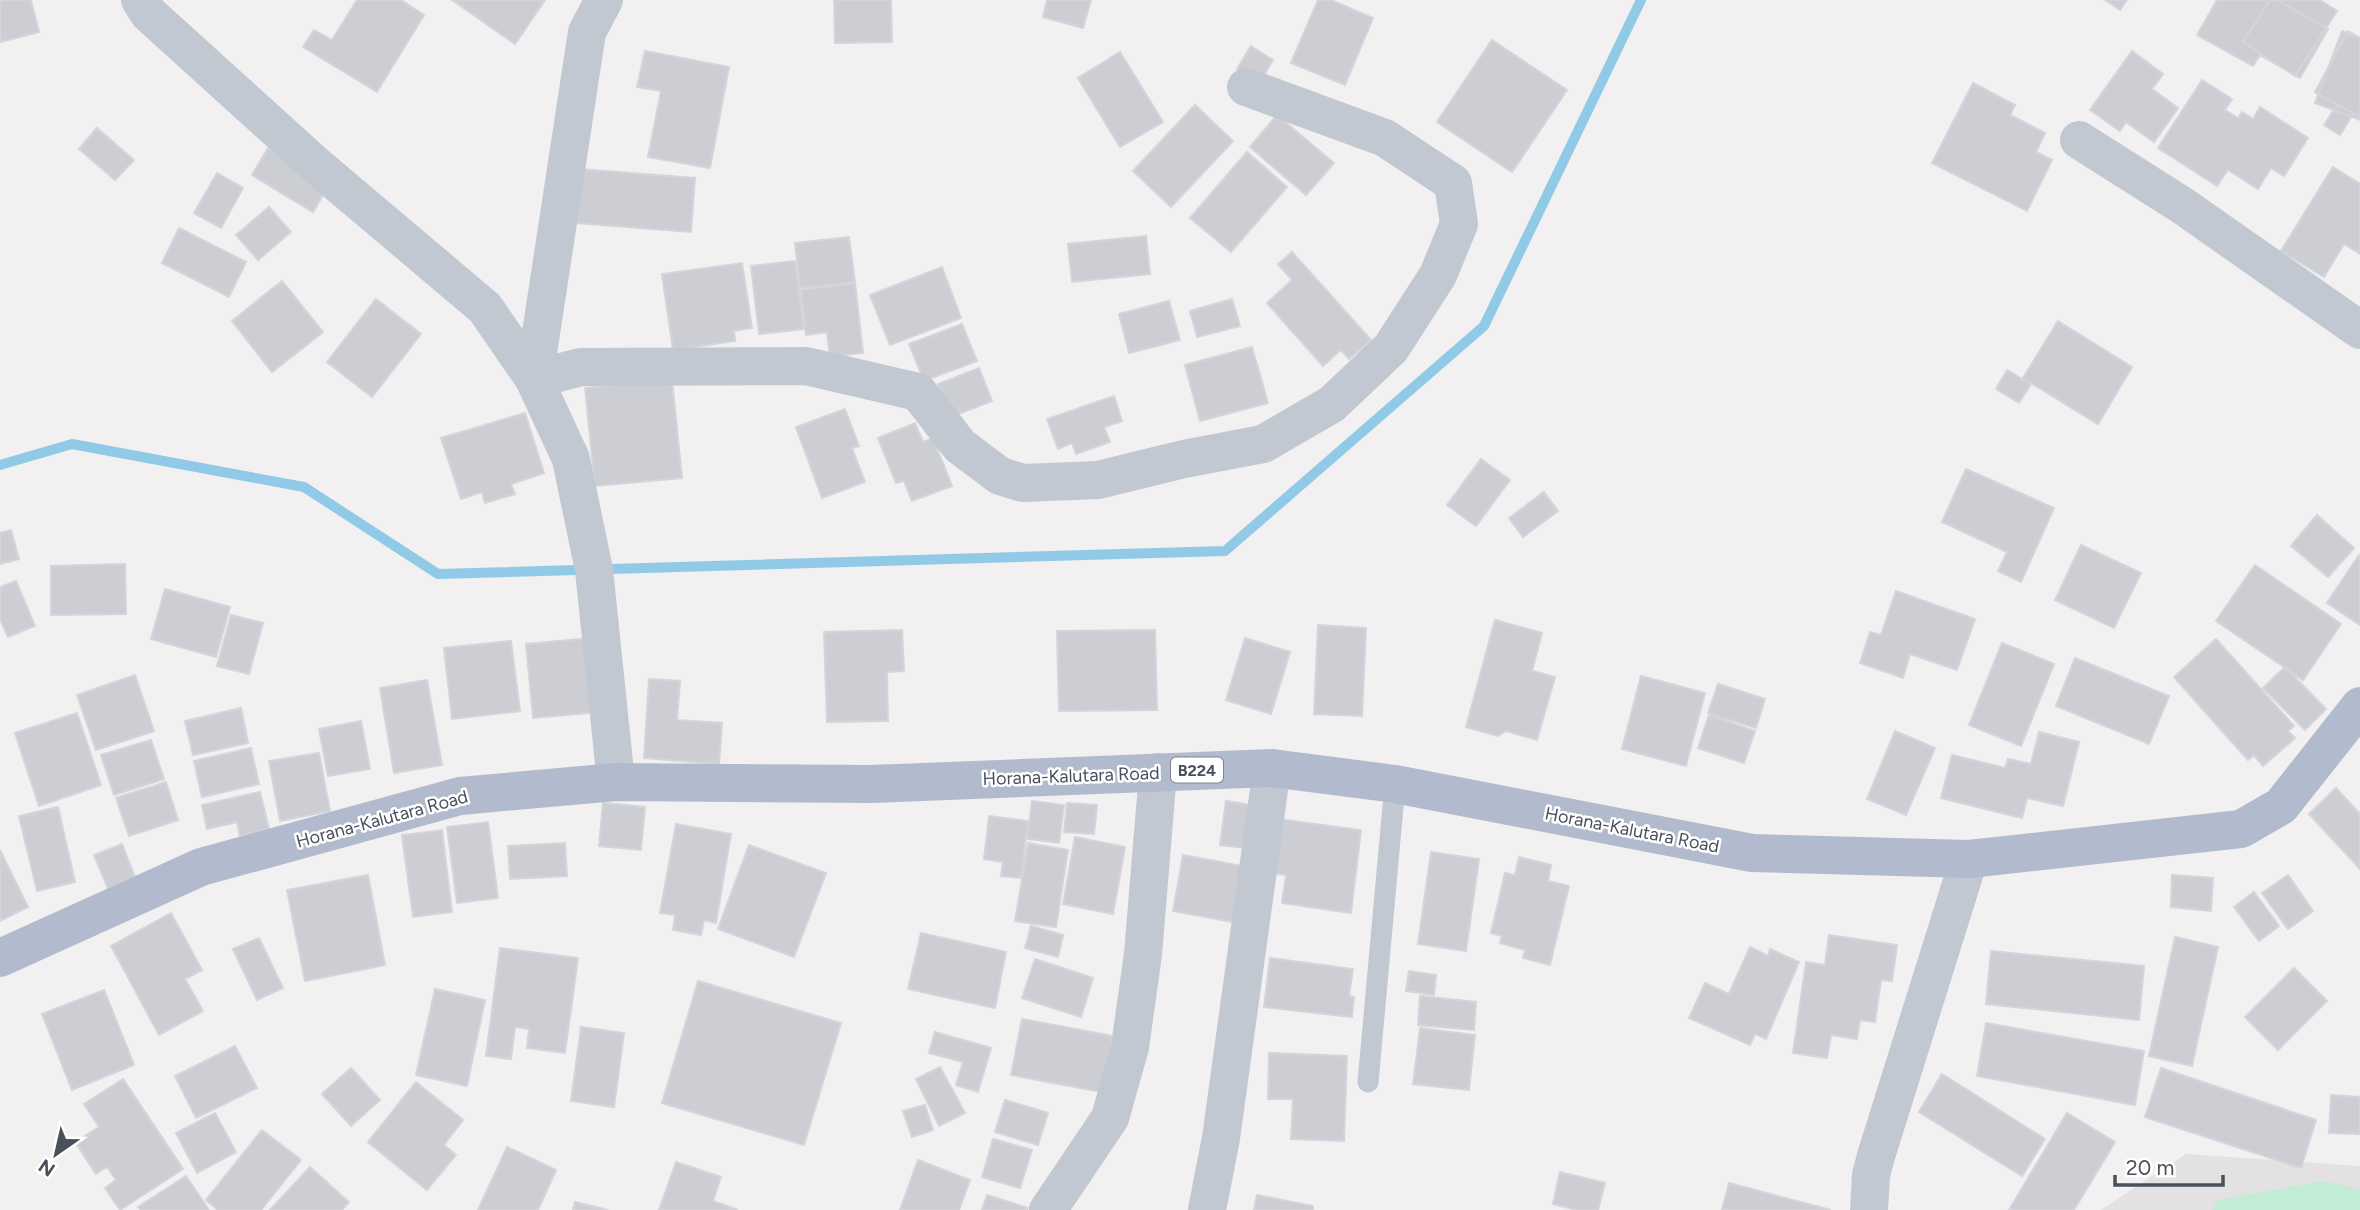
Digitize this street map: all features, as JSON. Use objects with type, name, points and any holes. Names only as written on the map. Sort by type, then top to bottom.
[{"type":"main road","name":"Horana-Kalutara Road","points":[[0,958],[201,867],[460,796],[616,782],[872,785],[1272,768],[1395,785],[1752,853],[1969,859],[2241,829],[2281,806],[2360,706]]},
{"type":"street","points":[[140,0],[149,14],[317,166],[485,308],[534,379],[570,459],[591,558],[616,782]]},
{"type":"street","points":[[534,379],[587,32],[604,0]]},
{"type":"street","points":[[534,379],[582,367],[806,366],[918,392],[960,446],[1000,476],[1023,484],[1098,480],[1184,459],[1263,444],[1332,404],[1391,348],[1438,275],[1459,224],[1453,183],[1385,138],[1246,87]]},
{"type":"street","points":[[2079,140],[2183,206],[2360,330]]},
{"type":"street","points":[[1207,1210],[1221,1138],[1272,768]]},
{"type":"street","points":[[1048,1210],[1110,1118],[1130,1047],[1143,954],[1158,772]]},
{"type":"street","points":[[1869,1210],[1871,1175],[1876,1156],[1969,859]]},
{"type":"lane","points":[[1368,1082],[1395,785]]},
{"type":"shaded area","points":[[2186,1154],[2360,1166],[2360,1210],[2101,1210]]},
{"type":"green space","points":[[2322,1181],[2360,1189],[2360,1210],[2212,1210],[2218,1200]]},
{"type":"building","points":[[0,0],[31,0],[39,32],[0,42]]},
{"type":"building","points":[[357,0],[401,0],[424,15],[377,92],[303,47],[314,30],[332,40]]},
{"type":"building","points":[[452,0],[545,0],[515,44]]},
{"type":"building","points":[[834,0],[891,0],[892,42],[835,43]]},
{"type":"building","points":[[1047,0],[1091,0],[1083,28],[1043,17]]},
{"type":"building","points":[[1318,0],[1331,0],[1373,18],[1345,85],[1291,63]]},
{"type":"building","points":[[2105,0],[2127,0],[2120,10]]},
{"type":"building","points":[[2217,0],[2277,0],[2328,29],[2300,78],[2260,55],[2253,66],[2197,35]]},
{"type":"building","points":[[2270,0],[2320,0],[2337,11],[2295,76],[2243,42]]},
{"type":"building","points":[[2342,31],[2360,38],[2360,120],[2315,103]]},
{"type":"building","points":[[2348,31],[2360,38],[2360,117],[2315,92]]},
{"type":"building","points":[[1492,40],[1567,90],[1512,172],[1437,122]]},
{"type":"building","points":[[1251,46],[1273,60],[1259,83],[1237,69]]},
{"type":"building","points":[[645,51],[729,67],[710,168],[648,157],[661,91],[637,87]]},
{"type":"building","points":[[2132,51],[2163,74],[2152,89],[2178,108],[2154,142],[2126,122],[2120,131],[2090,110]]},
{"type":"building","points":[[1120,52],[1163,122],[1120,147],[1078,78]]},
{"type":"building","points":[[2202,80],[2232,99],[2225,110],[2238,118],[2242,112],[2253,119],[2260,107],[2308,138],[2284,176],[2271,168],[2258,189],[2228,170],[2217,186],[2158,148]]},
{"type":"building","points":[[1973,83],[2015,105],[2010,115],[2045,133],[2036,152],[2052,160],[2027,211],[1932,163]]},
{"type":"building","points":[[1195,105],[1233,141],[1171,207],[1133,171]]},
{"type":"building","points":[[2337,105],[2353,114],[2340,135],[2324,125]]},
{"type":"building","points":[[1277,115],[1334,163],[1306,195],[1250,147]]},
{"type":"building","points":[[97,128],[134,160],[115,180],[79,149]]},
{"type":"building","points":[[268,148],[329,185],[313,212],[252,175]]},
{"type":"building","points":[[1247,152],[1287,187],[1231,252],[1190,218]]},
{"type":"building","points":[[2333,167],[2360,184],[2360,254],[2344,244],[2324,277],[2281,251]]},
{"type":"building","points":[[579,169],[695,178],[691,232],[575,223]]},
{"type":"building","points":[[217,173],[243,188],[221,228],[194,213]]},
{"type":"building","points":[[269,207],[291,232],[258,260],[236,235]]},
{"type":"building","points":[[179,228],[246,262],[229,297],[162,263]]},
{"type":"building","points":[[1146,236],[1150,274],[1072,282],[1068,244]]},
{"type":"building","points":[[849,237],[855,282],[800,288],[795,243]]},
{"type":"building","points":[[1292,252],[1371,340],[1349,359],[1341,350],[1323,366],[1267,303],[1292,280],[1278,264]]},
{"type":"building","points":[[795,261],[804,329],[759,334],[751,266]]},
{"type":"building","points":[[742,263],[752,328],[734,331],[735,341],[673,350],[662,274]]},
{"type":"building","points":[[942,267],[961,318],[890,345],[870,295]]},
{"type":"building","points":[[282,281],[323,332],[272,372],[232,321]]},
{"type":"building","points":[[855,283],[863,353],[830,357],[827,332],[806,335],[801,290]]},
{"type":"building","points":[[376,299],[421,334],[372,397],[327,362]]},
{"type":"building","points":[[1232,299],[1240,326],[1197,337],[1190,311]]},
{"type":"building","points":[[1169,301],[1180,340],[1129,353],[1119,314]]},
{"type":"building","points":[[2058,321],[2132,367],[2098,424],[2023,378]]},
{"type":"building","points":[[962,324],[977,361],[924,381],[909,344]]},
{"type":"building","points":[[1252,347],[1268,403],[1200,421],[1185,365]]},
{"type":"building","points":[[979,368],[992,401],[951,417],[938,384]]},
{"type":"building","points":[[2007,370],[2031,384],[2019,403],[1996,389]]},
{"type":"building","points":[[672,380],[682,478],[595,486],[585,388]]},
{"type":"building","points":[[1114,396],[1122,421],[1104,427],[1110,442],[1076,454],[1072,443],[1058,449],[1047,419]]},
{"type":"building","points":[[845,409],[859,446],[852,448],[865,482],[822,498],[796,427]]},
{"type":"building","points":[[525,413],[544,473],[511,484],[515,494],[485,503],[482,492],[461,499],[441,438]]},
{"type":"building","points":[[915,423],[923,442],[933,438],[952,486],[912,501],[904,481],[896,483],[878,438]]},
{"type":"building","points":[[1481,459],[1510,480],[1476,526],[1447,505]]},
{"type":"building","points":[[1966,469],[2054,508],[2021,582],[1998,571],[2007,552],[1942,522]]},
{"type":"building","points":[[1544,492],[1558,511],[1523,537],[1509,518]]},
{"type":"building","points":[[2317,515],[2354,548],[2328,577],[2291,546]]},
{"type":"building","points":[[11,530],[19,559],[0,564],[0,533]]},
{"type":"building","points":[[2081,545],[2141,573],[2114,628],[2055,600]]},
{"type":"building","points":[[2360,556],[2360,625],[2327,603]]},
{"type":"building","points":[[125,564],[126,614],[51,615],[51,566]]},
{"type":"building","points":[[2255,565],[2341,624],[2303,680],[2216,621]]},
{"type":"building","points":[[16,581],[35,626],[8,637],[0,619],[0,587]]},
{"type":"building","points":[[165,589],[230,607],[216,657],[151,639]]},
{"type":"building","points":[[1896,591],[1975,619],[1957,670],[1910,654],[1903,678],[1860,663],[1870,632],[1881,635]]},
{"type":"building","points":[[231,615],[263,623],[249,674],[217,666]]},
{"type":"building","points":[[1495,620],[1542,633],[1532,671],[1555,677],[1537,740],[1506,731],[1498,736],[1466,727]]},
{"type":"building","points":[[1318,625],[1366,628],[1362,716],[1314,714]]},
{"type":"building","points":[[902,630],[904,671],[887,672],[888,721],[827,722],[824,632]]},
{"type":"building","points":[[1155,630],[1157,710],[1059,711],[1057,631]]},
{"type":"building","points":[[591,638],[599,712],[533,718],[526,644]]},
{"type":"building","points":[[1245,638],[1290,652],[1271,714],[1226,700]]},
{"type":"building","points":[[2216,639],[2294,726],[2288,731],[2295,738],[2263,766],[2254,755],[2248,760],[2174,677]]},
{"type":"building","points":[[511,641],[520,711],[452,719],[444,648]]},
{"type":"building","points":[[2002,643],[2054,664],[2021,746],[1969,725]]},
{"type":"building","points":[[2075,658],[2169,696],[2149,744],[2056,706]]},
{"type":"building","points":[[2285,667],[2326,709],[2305,730],[2263,688]]},
{"type":"building","points":[[135,675],[154,731],[96,750],[77,695]]},
{"type":"building","points":[[1641,676],[1705,693],[1686,766],[1622,749]]},
{"type":"building","points":[[649,679],[680,681],[677,720],[722,723],[719,764],[644,758]]},
{"type":"building","points":[[427,680],[442,765],[394,773],[380,688]]},
{"type":"building","points":[[1718,684],[1765,699],[1756,728],[1708,713]]},
{"type":"building","points":[[241,708],[248,743],[193,755],[185,721]]},
{"type":"building","points":[[77,713],[101,785],[39,806],[15,733]]},
{"type":"building","points":[[1709,715],[1755,731],[1744,763],[1698,748]]},
{"type":"building","points":[[361,721],[370,769],[328,776],[319,729]]},
{"type":"building","points":[[1895,731],[1935,748],[1906,815],[1867,799]]},
{"type":"building","points":[[2039,732],[2079,742],[2063,806],[2027,798],[2022,818],[1941,798],[1952,755],[2005,768],[2008,759],[2031,764]]},
{"type":"building","points":[[151,740],[164,779],[114,795],[101,755]]},
{"type":"building","points":[[251,748],[259,784],[202,797],[194,761]]},
{"type":"building","points":[[319,753],[330,811],[280,821],[269,761]]},
{"type":"building","points":[[166,782],[178,820],[129,836],[116,798]]},
{"type":"building","points":[[2336,788],[2360,814],[2360,869],[2309,814]]},
{"type":"building","points":[[260,792],[269,829],[240,836],[237,822],[207,829],[202,805]]},
{"type":"building","points":[[1032,801],[1064,805],[1059,843],[1027,839]]},
{"type":"building","points":[[1226,801],[1252,805],[1246,848],[1220,845]]},
{"type":"building","points":[[603,803],[645,807],[641,850],[599,846]]},
{"type":"building","points":[[1067,803],[1097,805],[1094,834],[1064,832]]},
{"type":"building","points":[[58,807],[75,882],[37,891],[19,816]]},
{"type":"building","points":[[989,816],[1028,821],[1021,878],[1001,876],[1003,862],[984,859]]},
{"type":"building","points":[[1278,819],[1361,830],[1351,913],[1282,903],[1286,875],[1271,873]]},
{"type":"building","points":[[488,822],[498,898],[457,903],[447,827]]},
{"type":"building","points":[[676,824],[731,834],[716,923],[704,920],[701,935],[673,930],[675,915],[660,913]]},
{"type":"building","points":[[442,830],[452,912],[413,917],[402,835]]},
{"type":"building","points":[[1075,837],[1125,847],[1113,914],[1063,904]]},
{"type":"building","points":[[565,843],[567,876],[510,879],[508,846]]},
{"type":"building","points":[[1028,843],[1068,850],[1056,927],[1015,921]]},
{"type":"building","points":[[122,844],[135,877],[108,889],[94,855]]},
{"type":"building","points":[[749,845],[826,873],[794,957],[718,929]]},
{"type":"building","points":[[0,850],[28,907],[0,921]]},
{"type":"building","points":[[1431,852],[1479,859],[1466,951],[1418,944]]},
{"type":"building","points":[[1183,855],[1248,867],[1238,923],[1173,911]]},
{"type":"building","points":[[1519,857],[1551,865],[1548,881],[1569,886],[1550,965],[1523,958],[1525,950],[1500,943],[1502,936],[1491,933],[1505,873],[1515,875]]},
{"type":"building","points":[[368,875],[385,965],[305,981],[287,890]]},
{"type":"building","points":[[2172,875],[2213,878],[2211,911],[2171,907]]},
{"type":"building","points":[[2288,875],[2313,911],[2288,929],[2262,893]]},
{"type":"building","points":[[2254,892],[2279,926],[2259,941],[2234,907]]},
{"type":"building","points":[[171,913],[202,970],[185,979],[203,1011],[159,1035],[111,946]]},
{"type":"building","points":[[1031,926],[1063,935],[1058,957],[1025,948]]},
{"type":"building","points":[[921,933],[1006,952],[995,1008],[908,989]]},
{"type":"building","points":[[1829,935],[1897,945],[1892,981],[1881,980],[1875,1022],[1860,1020],[1857,1039],[1831,1035],[1827,1058],[1793,1053],[1806,962],[1825,965]]},
{"type":"building","points":[[2175,937],[2218,947],[2192,1066],[2149,1056]]},
{"type":"building","points":[[259,938],[283,988],[257,1000],[233,949]]},
{"type":"building","points":[[1750,947],[1768,956],[1770,949],[1799,962],[1766,1039],[1755,1034],[1750,1045],[1689,1018],[1705,983],[1729,994]]},
{"type":"building","points":[[500,948],[578,958],[565,1053],[527,1048],[529,1029],[515,1027],[511,1059],[486,1056]]},
{"type":"building","points":[[1991,951],[2144,966],[2139,1020],[1986,1004]]},
{"type":"building","points":[[1270,958],[1353,969],[1349,996],[1354,997],[1352,1017],[1264,1007]]},
{"type":"building","points":[[1035,959],[1093,978],[1081,1017],[1022,998]]},
{"type":"building","points":[[2294,968],[2327,1001],[2278,1050],[2245,1017]]},
{"type":"building","points":[[1409,971],[1436,975],[1434,995],[1406,991]]},
{"type":"building","points":[[698,981],[841,1023],[804,1145],[662,1103]]},
{"type":"building","points":[[435,989],[485,1000],[467,1086],[416,1075]]},
{"type":"building","points":[[104,990],[134,1065],[72,1090],[42,1014]]},
{"type":"building","points":[[1420,996],[1476,1002],[1474,1030],[1418,1025]]},
{"type":"building","points":[[1022,1019],[1113,1036],[1102,1092],[1011,1075]]},
{"type":"building","points":[[1986,1023],[2144,1051],[2135,1105],[1977,1076]]},
{"type":"building","points":[[581,1027],[624,1033],[614,1107],[571,1101]]},
{"type":"building","points":[[1420,1028],[1475,1035],[1469,1090],[1413,1084]]},
{"type":"building","points":[[935,1032],[991,1048],[978,1092],[956,1085],[963,1062],[929,1053]]},
{"type":"building","points":[[235,1046],[257,1088],[196,1118],[175,1076]]},
{"type":"building","points":[[1269,1053],[1347,1056],[1344,1141],[1291,1139],[1293,1099],[1268,1099]]},
{"type":"building","points":[[940,1067],[965,1113],[939,1126],[916,1079]]},
{"type":"building","points":[[351,1068],[380,1100],[351,1126],[322,1094]]},
{"type":"building","points":[[2161,1068],[2316,1120],[2301,1168],[2145,1117]]},
{"type":"building","points":[[1942,1074],[2045,1139],[2022,1176],[1919,1112]]},
{"type":"building","points":[[123,1079],[183,1169],[120,1210],[105,1188],[116,1180],[107,1167],[96,1174],[75,1142],[99,1127],[84,1104]]},
{"type":"building","points":[[416,1082],[463,1120],[444,1145],[456,1155],[427,1190],[368,1142]]},
{"type":"building","points":[[2331,1095],[2360,1097],[2360,1134],[2329,1133]]},
{"type":"building","points":[[1005,1100],[1048,1113],[1038,1145],[995,1132]]},
{"type":"building","points":[[925,1105],[933,1130],[912,1137],[903,1111]]},
{"type":"building","points":[[215,1113],[236,1152],[197,1173],[176,1133]]},
{"type":"building","points":[[2067,1113],[2115,1142],[2074,1210],[2009,1210]]},
{"type":"building","points":[[262,1130],[301,1160],[261,1210],[218,1210],[206,1200]]},
{"type":"building","points":[[993,1139],[1032,1150],[1020,1188],[982,1177]]},
{"type":"building","points":[[507,1147],[556,1170],[538,1210],[478,1210]]},
{"type":"building","points":[[918,1160],[970,1180],[959,1210],[900,1210]]},
{"type":"building","points":[[676,1162],[721,1177],[713,1201],[738,1210],[659,1210]]},
{"type":"building","points":[[310,1167],[349,1202],[342,1210],[270,1210]]},
{"type":"building","points":[[1560,1172],[1605,1183],[1598,1210],[1577,1210],[1553,1204]]},
{"type":"building","points":[[186,1176],[209,1210],[141,1210],[138,1207]]},
{"type":"building","points":[[1729,1183],[1831,1210],[1722,1210]]},
{"type":"building","points":[[987,1195],[1028,1208],[982,1210]]},
{"type":"building","points":[[1257,1195],[1313,1206],[1313,1210],[1254,1210]]},
{"type":"building","points":[[575,1202],[608,1210],[573,1210]]},
{"type":"waterway","points":[[0,465],[72,444],[304,487],[438,574],[1225,551],[1484,326],[1641,0]]}]
